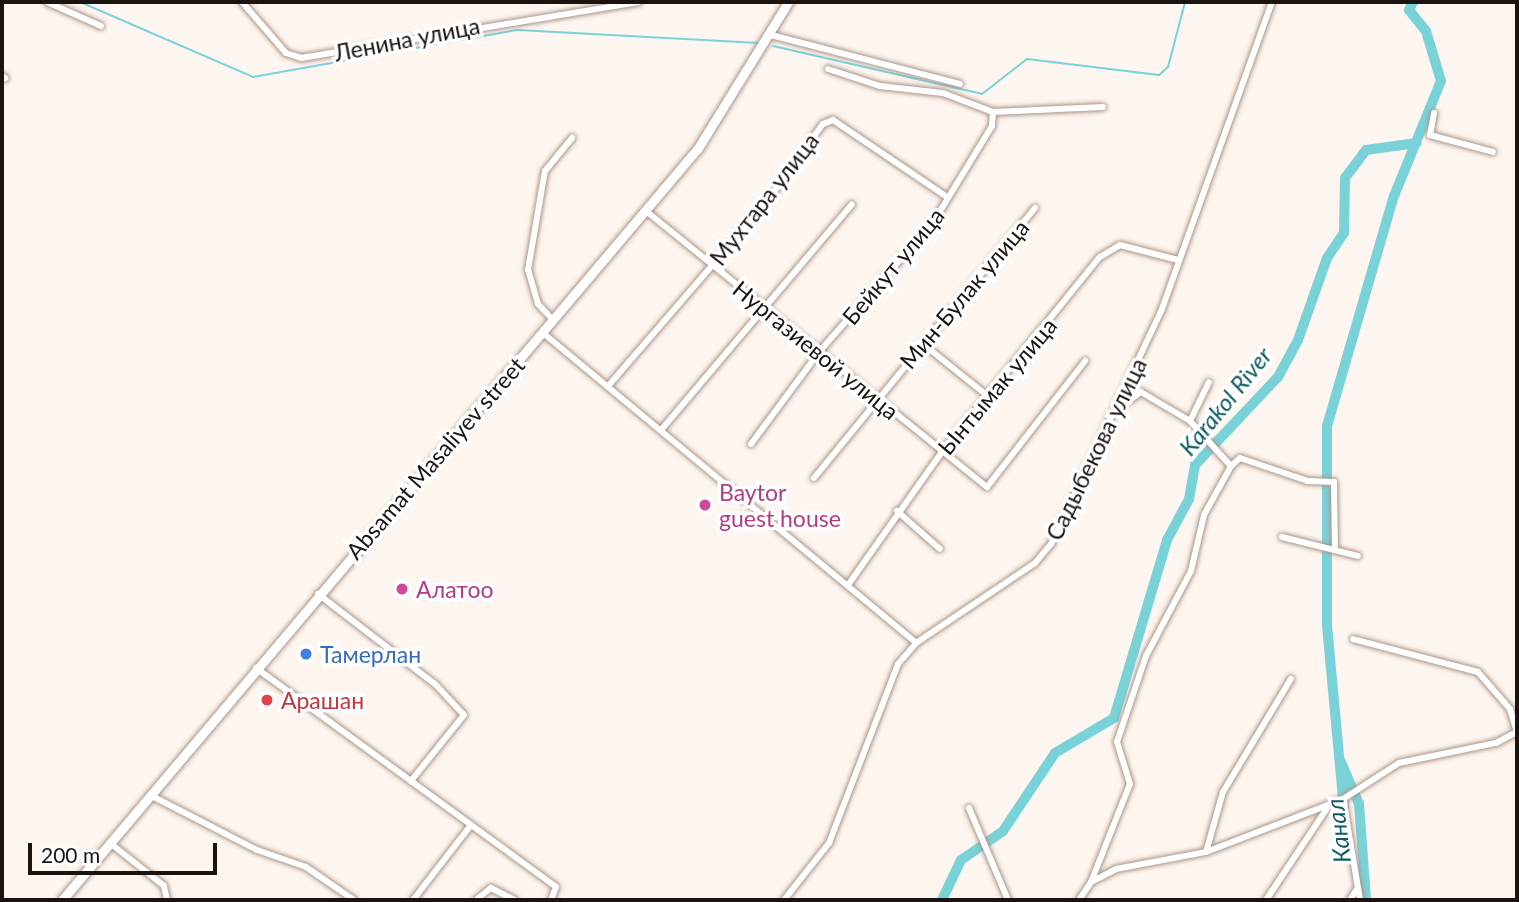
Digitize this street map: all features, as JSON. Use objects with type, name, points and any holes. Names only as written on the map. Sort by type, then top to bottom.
[{"type":"street","points":[[47,2],[101,26]]},
{"type":"street","name":"Ленина улица","points":[[242,2],[286,53],[301,58],[638,2]]},
{"type":"street","name":"Absamat Masaliyev street","points":[[62,900],[318,594],[698,148],[771,35],[788,2]]},
{"type":"street","name":"Садыбекова улица","points":[[784,900],[829,844],[898,664],[916,643],[1035,563],[1051,544],[1132,378],[1272,2]]},
{"type":"street","points":[[771,35],[960,84]]},
{"type":"street","points":[[828,69],[880,86],[943,93],[993,112],[1103,107]]},
{"type":"street","name":"Бейкут улица","points":[[751,444],[819,352],[934,221],[992,126],[993,112]]},
{"type":"street","points":[[1434,113],[1430,135],[1493,152]]},
{"type":"street","name":"Мухтара улица","points":[[609,385],[712,265],[823,124],[833,120],[947,197]]},
{"type":"street","points":[[553,320],[538,304],[528,270],[545,171],[572,138]]},
{"type":"street","points":[[662,429],[767,309],[852,204]]},
{"type":"street","name":"Мин-Булак улица","points":[[814,478],[1035,208]]},
{"type":"street","name":"Нургазиевой улица","points":[[646,211],[941,453],[987,487],[1085,361]]},
{"type":"street","name":"Ынтымак улица","points":[[848,585],[897,511],[941,453],[1100,257],[1120,245],[1178,260]]},
{"type":"street","points":[[543,333],[662,429],[916,643]]},
{"type":"street","points":[[923,344],[989,397]]},
{"type":"street","points":[[1132,378],[1141,392],[1190,421],[1231,466]]},
{"type":"street","points":[[1190,421],[1209,382]]},
{"type":"street","points":[[1118,408],[1141,392]]},
{"type":"street","points":[[1079,900],[1091,882],[1130,784],[1116,742],[1146,656],[1191,571],[1203,515],[1231,466],[1240,458],[1329,482],[1335,550]]},
{"type":"street","points":[[897,511],[940,549]]},
{"type":"street","points":[[1282,537],[1309,548],[1335,550],[1358,556]]},
{"type":"street","points":[[318,594],[435,684],[464,715],[411,781]]},
{"type":"street","points":[[1091,882],[1116,869],[1206,852],[1343,799],[1399,763],[1496,743],[1517,732],[1510,709],[1478,672],[1353,639]]},
{"type":"street","points":[[256,668],[556,887],[551,900]]},
{"type":"street","points":[[1206,852],[1223,793],[1291,679]]},
{"type":"street","points":[[150,795],[257,850],[306,867],[354,900]]},
{"type":"street","points":[[1343,799],[1360,900]]},
{"type":"street","points":[[1266,900],[1330,803]]},
{"type":"street","points":[[968,807],[1008,900]]},
{"type":"street","points":[[413,900],[471,825]]},
{"type":"street","points":[[110,843],[164,886],[167,900]]},
{"type":"street","points":[[476,900],[491,888],[515,900]]},
{"type":"street","points":[[1350,900],[1357,889]]},
{"type":"waterway","points":[[80,2],[253,77],[518,30],[759,43]]},
{"type":"waterway","points":[[773,46],[982,94],[1027,59],[1159,75],[1168,67],[1185,2]]},
{"type":"waterway","points":[[1344,809],[1327,625],[1327,426],[1394,196],[1441,81],[1426,31],[1409,10],[1413,2]]},
{"type":"waterway","name":"Karakol River","points":[[942,900],[961,860],[1003,831],[1055,753],[1114,718],[1167,540],[1189,499],[1195,465],[1278,377],[1298,340],[1327,258],[1344,233],[1345,178],[1366,150],[1417,143]]},
{"type":"waterway","name":"Канал","points":[[1341,762],[1359,804],[1366,900]]},
{"type":"place","name":"Baytor guest house","points":[[705,505]]},
{"type":"place","name":"Алатоо","points":[[402,589]]},
{"type":"place","name":"Тамерлан","points":[[306,654]]},
{"type":"place","name":"Арашан","points":[[267,700]]}]
